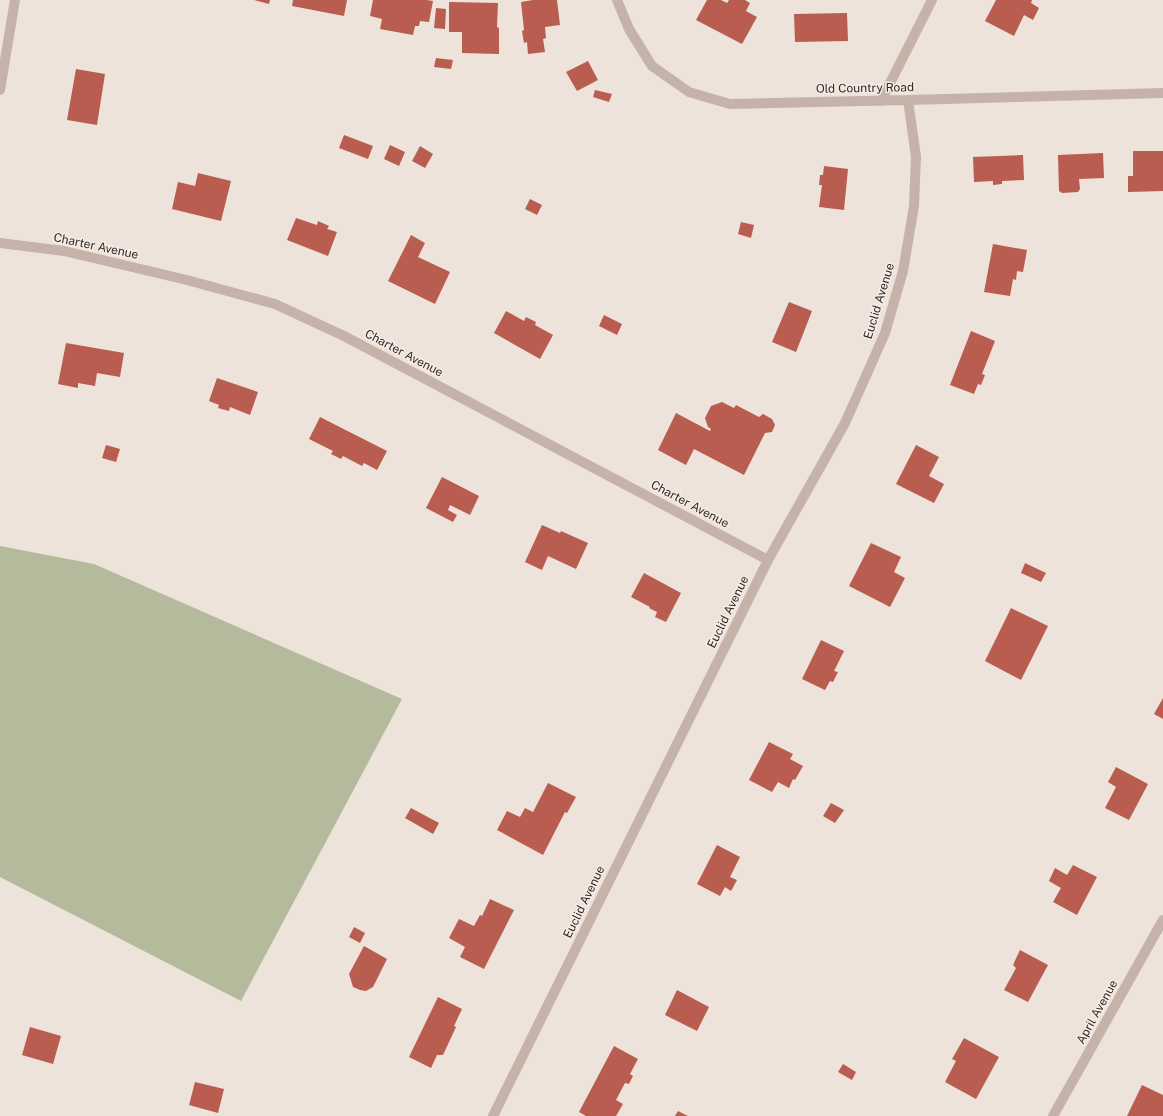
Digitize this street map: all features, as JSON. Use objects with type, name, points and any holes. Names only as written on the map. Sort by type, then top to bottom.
[{"type":"street","points":[[0,90],[15,0]]},
{"type":"street","name":"Old Country Road","points":[[617,0],[629,29],[652,66],[689,92],[730,104],[1163,93]]},
{"type":"street","points":[[881,101],[932,0]]},
{"type":"street","name":"Euclid Avenue","points":[[492,1116],[768,560],[845,423],[885,333],[903,271],[914,206],[916,157],[908,100]]},
{"type":"street","name":"Charter Avenue","points":[[0,243],[64,251],[187,280],[275,304],[344,336],[768,560]]},
{"type":"street","name":"April Avenue","points":[[1053,1116],[1163,920]]},
{"type":"green space","points":[[0,546],[94,564],[402,699],[241,1001],[0,877]]},
{"type":"building","points":[[254,0],[270,0],[269,4]]},
{"type":"building","points":[[293,0],[347,0],[344,16],[292,6]]},
{"type":"building","points":[[373,0],[433,1],[429,22],[420,21],[419,26],[415,26],[413,35],[380,29],[382,19],[370,16]]},
{"type":"building","points":[[533,0],[557,0],[560,25],[545,27],[546,38],[543,39],[545,52],[528,54],[527,42],[524,43],[522,31],[524,30],[521,2]]},
{"type":"building","points":[[707,0],[721,0],[727,3],[729,0],[745,0],[750,3],[746,11],[757,17],[742,44],[696,20]]},
{"type":"building","points":[[996,0],[1032,0],[1031,3],[1039,8],[1033,20],[1024,15],[1014,36],[985,21]]},
{"type":"building","points":[[449,2],[498,3],[497,27],[499,28],[499,54],[462,53],[462,32],[449,32]]},
{"type":"building","points":[[436,8],[446,9],[445,29],[434,28]]},
{"type":"building","points":[[847,13],[848,41],[795,42],[794,14]]},
{"type":"building","points":[[436,58],[453,60],[451,69],[434,67]]},
{"type":"building","points":[[588,61],[598,80],[577,91],[566,72]]},
{"type":"building","points":[[76,69],[105,74],[97,125],[67,120]]},
{"type":"building","points":[[595,90],[612,94],[609,102],[593,97]]},
{"type":"building","points":[[344,135],[373,146],[368,159],[339,148]]},
{"type":"building","points":[[390,145],[405,152],[399,166],[384,159]]},
{"type":"building","points":[[420,146],[433,154],[425,168],[412,161]]},
{"type":"building","points":[[1133,151],[1163,151],[1163,191],[1128,192],[1128,176],[1133,176]]},
{"type":"building","points":[[1103,153],[1104,178],[1079,179],[1080,189],[1078,192],[1062,193],[1059,191],[1058,155]]},
{"type":"building","points":[[1023,155],[1024,180],[1002,181],[1002,184],[993,185],[993,181],[974,182],[973,157]]},
{"type":"building","points":[[824,166],[848,169],[844,210],[819,207],[822,185],[819,185],[820,175],[823,175]]},
{"type":"building","points":[[198,173],[231,181],[221,221],[172,209],[178,182],[195,186]]},
{"type":"building","points":[[530,199],[542,205],[537,215],[525,209]]},
{"type":"building","points":[[296,218],[317,225],[318,221],[329,226],[327,229],[337,232],[328,256],[287,240]]},
{"type":"building","points":[[741,222],[754,225],[751,238],[738,234]]},
{"type":"building","points":[[411,235],[425,243],[418,257],[450,272],[435,304],[388,281]]},
{"type":"building","points":[[993,244],[1027,250],[1023,272],[1017,271],[1016,280],[1013,279],[1010,296],[984,292]]},
{"type":"building","points":[[789,302],[812,311],[796,352],[772,342]]},
{"type":"building","points":[[506,311],[524,321],[526,317],[536,322],[535,325],[553,335],[540,359],[494,333]]},
{"type":"building","points":[[604,315],[622,324],[617,335],[599,326]]},
{"type":"building","points":[[971,331],[995,341],[982,374],[985,375],[981,385],[978,384],[974,394],[950,385]]},
{"type":"building","points":[[66,343],[124,353],[120,377],[97,373],[95,386],[78,383],[78,388],[58,384]]},
{"type":"building","points":[[217,378],[258,392],[250,415],[230,407],[229,411],[218,408],[219,405],[209,401]]},
{"type":"building","points":[[722,402],[734,408],[736,405],[759,417],[763,414],[772,419],[775,425],[772,432],[765,433],[744,475],[694,449],[686,465],[658,450],[676,413],[710,431],[711,429],[708,427],[705,418],[711,406]]},
{"type":"building","points":[[320,417],[387,451],[377,470],[364,463],[362,466],[343,456],[341,459],[331,454],[333,451],[309,439]]},
{"type":"building","points":[[106,445],[120,449],[116,462],[102,458]]},
{"type":"building","points":[[916,445],[939,457],[929,476],[944,484],[934,503],[896,484]]},
{"type":"building","points":[[442,477],[479,496],[470,515],[450,505],[448,510],[457,515],[453,522],[426,508]]},
{"type":"building","points":[[542,525],[560,533],[561,531],[588,543],[576,569],[548,556],[542,570],[525,562]]},
{"type":"building","points":[[871,543],[901,557],[894,572],[905,578],[890,607],[849,586]]},
{"type":"building","points":[[1025,563],[1046,573],[1041,582],[1021,573]]},
{"type":"building","points":[[644,573],[681,593],[666,622],[655,617],[657,612],[649,608],[650,607],[631,597]]},
{"type":"building","points":[[1011,608],[1048,626],[1021,680],[985,661]]},
{"type":"building","points":[[821,640],[844,651],[834,671],[838,672],[833,682],[830,681],[825,690],[802,679]]},
{"type":"building","points":[[1163,698],[1163,719],[1154,714]]},
{"type":"building","points":[[769,742],[793,754],[790,759],[803,766],[795,780],[793,779],[789,788],[778,782],[772,792],[749,780]]},
{"type":"building","points":[[1116,767],[1148,784],[1129,820],[1105,808],[1116,787],[1108,782]]},
{"type":"building","points":[[548,783],[576,797],[567,813],[565,812],[543,855],[497,830],[507,811],[520,817],[525,808],[533,812]]},
{"type":"building","points":[[831,803],[844,810],[835,823],[823,816]]},
{"type":"building","points":[[411,808],[439,823],[433,834],[405,818]]},
{"type":"building","points":[[717,845],[740,857],[730,877],[737,880],[731,891],[725,887],[720,896],[697,884]]},
{"type":"building","points":[[1073,865],[1097,877],[1077,915],[1053,902],[1061,888],[1049,881],[1055,868],[1067,875]]},
{"type":"building","points":[[490,899],[514,910],[484,969],[460,957],[465,947],[449,938],[459,919],[474,926],[480,915],[482,916]]},
{"type":"building","points":[[354,927],[365,933],[360,943],[349,937]]},
{"type":"building","points":[[364,946],[387,959],[373,987],[366,991],[353,987],[349,974]]},
{"type":"building","points":[[1020,950],[1048,965],[1028,1002],[1004,990],[1016,968],[1013,965]]},
{"type":"building","points":[[677,990],[709,1007],[697,1031],[665,1015]]},
{"type":"building","points":[[438,997],[462,1009],[454,1026],[456,1027],[443,1055],[437,1055],[431,1068],[409,1057]]},
{"type":"building","points":[[30,1027],[61,1036],[53,1064],[22,1055]]},
{"type":"building","points":[[964,1038],[999,1057],[976,1099],[945,1082],[956,1061],[952,1059]]},
{"type":"building","points":[[614,1046],[638,1059],[630,1074],[633,1076],[629,1084],[625,1083],[616,1100],[623,1104],[616,1116],[586,1116],[579,1112]]},
{"type":"building","points":[[843,1064],[856,1072],[852,1080],[838,1072]]},
{"type":"building","points":[[195,1082],[224,1089],[218,1113],[189,1105]]},
{"type":"building","points":[[1142,1085],[1163,1095],[1163,1116],[1127,1116]]},
{"type":"building","points":[[678,1111],[688,1116],[675,1116]]}]
